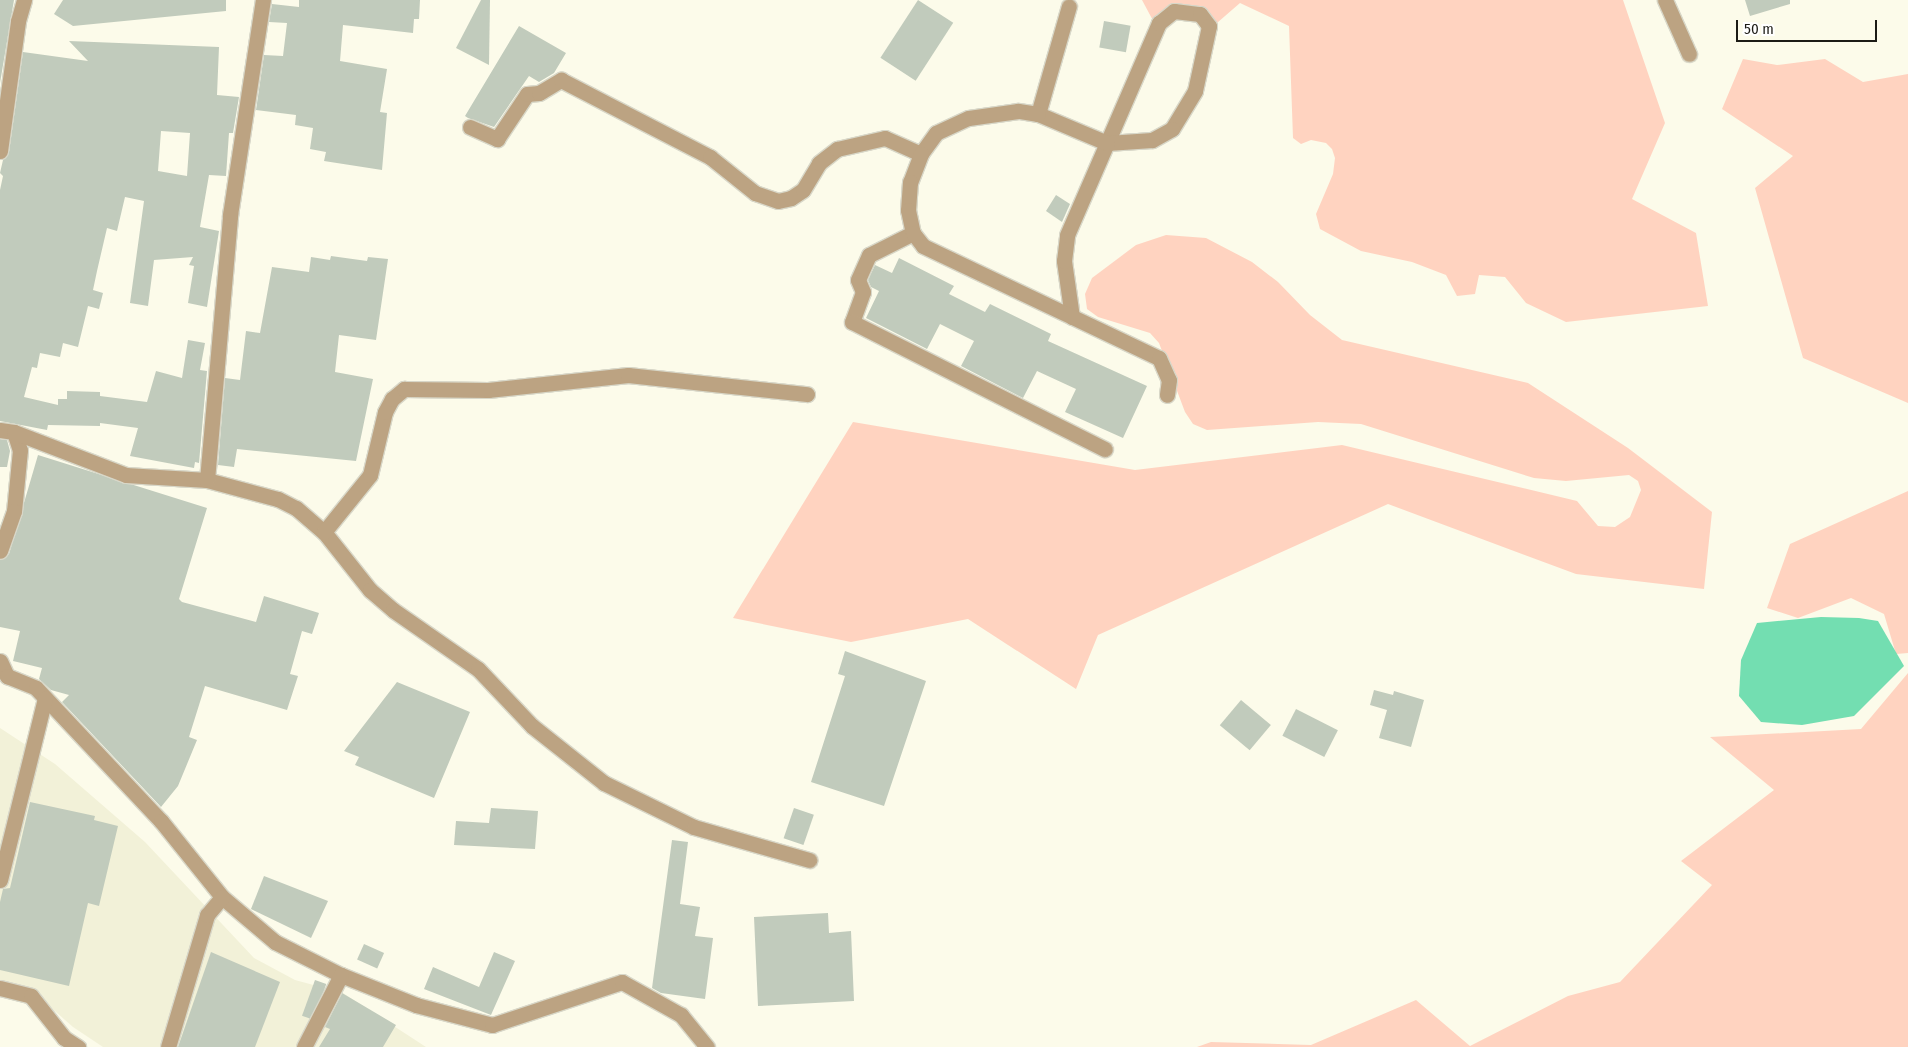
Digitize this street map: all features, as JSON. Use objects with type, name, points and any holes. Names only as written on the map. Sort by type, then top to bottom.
[{"type":"street","points":[[0,151],[18,21],[24,0]]},
{"type":"street","points":[[207,480],[230,215],[263,0]]},
{"type":"street","points":[[1665,0],[1689,54]]},
{"type":"street","points":[[1038,114],[1069,6]]},
{"type":"street","points":[[1072,317],[1064,261],[1067,235],[1107,143],[1159,23],[1174,11],[1203,7],[1209,26],[1195,91],[1184,114],[1172,129],[1152,140],[1107,143],[1038,114],[1018,111],[968,118],[936,133],[921,154],[910,182],[908,210],[913,234],[923,246],[1072,317],[1159,358],[1169,380],[1167,395]]},
{"type":"street","points":[[470,127],[497,139],[527,94],[539,93],[561,80],[710,157],[755,193],[778,201],[790,198],[803,190],[819,163],[837,149],[885,138],[921,154]]},
{"type":"street","points":[[913,234],[869,255],[858,280],[863,292],[852,322],[1105,448]]},
{"type":"street","points":[[324,532],[370,475],[385,412],[392,399],[404,389],[488,390],[628,375],[808,394]]},
{"type":"street","points":[[7,431],[126,475],[207,480],[278,499],[310,518],[324,532],[370,590],[393,610],[478,668],[532,726],[604,783],[694,827],[809,860]]},
{"type":"street","points":[[0,551],[14,511],[20,450],[7,431]]},
{"type":"street","points":[[0,661],[7,676],[36,688],[161,820],[222,897],[275,942],[341,975],[416,1005],[492,1025],[622,982],[681,1015],[707,1047]]},
{"type":"street","points":[[0,880],[45,698]]},
{"type":"street","points":[[168,1047],[208,915],[222,897]]},
{"type":"street","points":[[304,1047],[341,975]]},
{"type":"street","points":[[0,988],[31,996],[64,1038],[78,1047]]},
{"type":"shaded area","points":[[1142,0],[1623,0],[1665,123],[1632,199],[1696,233],[1708,306],[1566,322],[1526,303],[1505,277],[1479,275],[1475,294],[1457,296],[1446,275],[1412,262],[1361,251],[1320,229],[1316,214],[1333,174],[1335,158],[1332,149],[1326,143],[1311,140],[1301,144],[1293,138],[1289,26],[1240,3],[1210,29],[1179,13],[1157,28]]},
{"type":"shaded area","points":[[1743,59],[1777,65],[1825,59],[1863,82],[1908,74],[1908,403],[1803,358],[1755,188],[1793,156],[1722,109]]},
{"type":"shaded area","points":[[1166,235],[1206,238],[1252,262],[1278,282],[1310,315],[1342,340],[1528,383],[1628,448],[1712,512],[1704,589],[1576,574],[1388,504],[1098,635],[1076,689],[968,619],[851,642],[733,618],[853,422],[1135,470],[1342,445],[1577,501],[1598,526],[1615,527],[1630,517],[1641,490],[1638,481],[1629,475],[1566,481],[1534,478],[1361,424],[1318,422],[1207,430],[1193,424],[1185,412],[1159,343],[1150,333],[1098,317],[1087,309],[1085,294],[1092,278],[1136,245]]},
{"type":"shaded area","points":[[1908,491],[1908,653],[1896,654],[1884,614],[1851,598],[1798,618],[1767,608],[1790,544]]},
{"type":"shaded area","points":[[1821,617],[1859,618],[1878,621],[1904,666],[1854,716],[1802,725],[1761,722],[1739,696],[1741,660],[1757,623]]},
{"type":"shaded area","points":[[1908,673],[1908,1047],[1197,1047],[1211,1042],[1311,1045],[1416,1000],[1470,1046],[1568,996],[1620,982],[1712,885],[1681,861],[1774,790],[1710,737],[1861,729]]},
{"type":"shaded area","points":[[0,728],[55,764],[145,842],[254,958],[295,980],[343,993],[426,1047],[103,1047],[73,1027],[32,991],[0,981]]},
{"type":"building","points":[[0,0],[14,0],[0,83]]},
{"type":"building","points":[[63,0],[226,0],[226,11],[73,26],[54,14]]},
{"type":"building","points":[[299,0],[420,0],[419,19],[414,19],[413,33],[343,25],[340,61],[387,69],[380,112],[387,113],[382,170],[324,161],[326,152],[310,149],[313,128],[295,125],[296,115],[256,110],[264,55],[283,56],[287,23],[269,22],[272,4],[299,7]]},
{"type":"building","points":[[481,0],[490,0],[489,65],[456,48]]},
{"type":"building","points":[[918,0],[953,23],[916,81],[880,58]]},
{"type":"building","points":[[1745,0],[1790,0],[1790,4],[1750,16]]},
{"type":"building","points":[[1104,21],[1131,26],[1126,52],[1099,48]]},
{"type":"building","points":[[519,26],[566,53],[554,73],[539,82],[529,76],[494,127],[468,118],[465,116]]},
{"type":"building","points":[[69,41],[219,47],[217,95],[239,97],[233,133],[229,133],[226,176],[209,175],[200,227],[219,231],[207,307],[188,303],[194,266],[189,265],[193,257],[154,260],[148,306],[130,303],[144,201],[125,197],[117,231],[107,228],[97,271],[93,290],[103,293],[99,309],[88,306],[78,347],[63,343],[60,357],[40,353],[37,368],[32,367],[24,397],[58,405],[58,399],[67,399],[67,391],[100,392],[100,396],[147,402],[156,371],[182,378],[188,340],[205,343],[200,370],[207,371],[199,463],[195,462],[194,468],[130,456],[138,428],[100,423],[100,426],[48,425],[47,430],[0,421],[0,190],[3,176],[0,173],[3,160],[9,152],[23,52],[88,61]],"holes":[[[161,131],[190,133],[187,176],[158,171]]]},
{"type":"building","points":[[1056,195],[1070,204],[1062,222],[1046,211]]},
{"type":"building","points":[[331,256],[367,261],[368,257],[388,259],[376,340],[339,335],[335,372],[373,379],[356,461],[237,449],[234,467],[218,465],[225,378],[240,380],[246,331],[260,333],[272,267],[309,272],[311,257],[330,260]]},
{"type":"building","points":[[899,258],[954,286],[949,294],[985,312],[990,304],[1051,334],[1048,341],[1147,386],[1123,438],[1065,412],[1076,389],[1037,371],[1023,398],[961,366],[974,341],[940,324],[927,349],[866,318],[879,291],[871,287],[868,280],[875,265],[892,273]]},
{"type":"building","points":[[0,439],[7,440],[10,451],[7,467],[0,467]]},
{"type":"building","points":[[38,455],[207,508],[179,599],[182,602],[256,622],[264,596],[319,613],[312,634],[302,631],[290,674],[298,676],[287,710],[205,686],[189,737],[197,740],[178,786],[161,807],[62,702],[69,695],[51,690],[39,679],[42,668],[13,661],[20,631],[0,627],[0,560],[9,554]]},
{"type":"building","points":[[845,651],[926,681],[884,806],[811,782],[845,676],[838,674]]},
{"type":"building","points":[[397,682],[470,712],[434,798],[355,765],[359,757],[344,751]]},
{"type":"building","points":[[1374,690],[1393,695],[1394,691],[1424,700],[1411,747],[1379,738],[1387,710],[1370,705]]},
{"type":"building","points":[[1241,700],[1271,725],[1250,750],[1220,725]]},
{"type":"building","points":[[1296,709],[1338,730],[1324,757],[1282,736]]},
{"type":"building","points":[[30,802],[95,816],[94,820],[118,826],[99,906],[88,903],[69,986],[0,970],[0,902],[3,889],[10,888]]},
{"type":"building","points":[[491,808],[538,811],[535,849],[454,845],[456,821],[489,823]]},
{"type":"building","points":[[794,808],[814,815],[803,845],[784,838]]},
{"type":"building","points":[[672,840],[688,842],[680,904],[700,907],[695,936],[713,938],[705,999],[661,993],[652,988]]},
{"type":"building","points":[[264,876],[328,901],[311,938],[251,909]]},
{"type":"building","points":[[828,913],[829,933],[851,931],[854,1001],[758,1006],[754,917]]},
{"type":"building","points":[[364,944],[384,953],[377,968],[357,960]]},
{"type":"building","points":[[211,952],[280,982],[255,1047],[178,1047]]},
{"type":"building","points":[[494,952],[515,961],[491,1015],[424,989],[433,967],[479,987]]},
{"type":"building","points":[[315,980],[326,984],[313,1020],[302,1016]]},
{"type":"building","points":[[342,993],[396,1025],[383,1047],[319,1047],[330,1029],[325,1027]]}]
